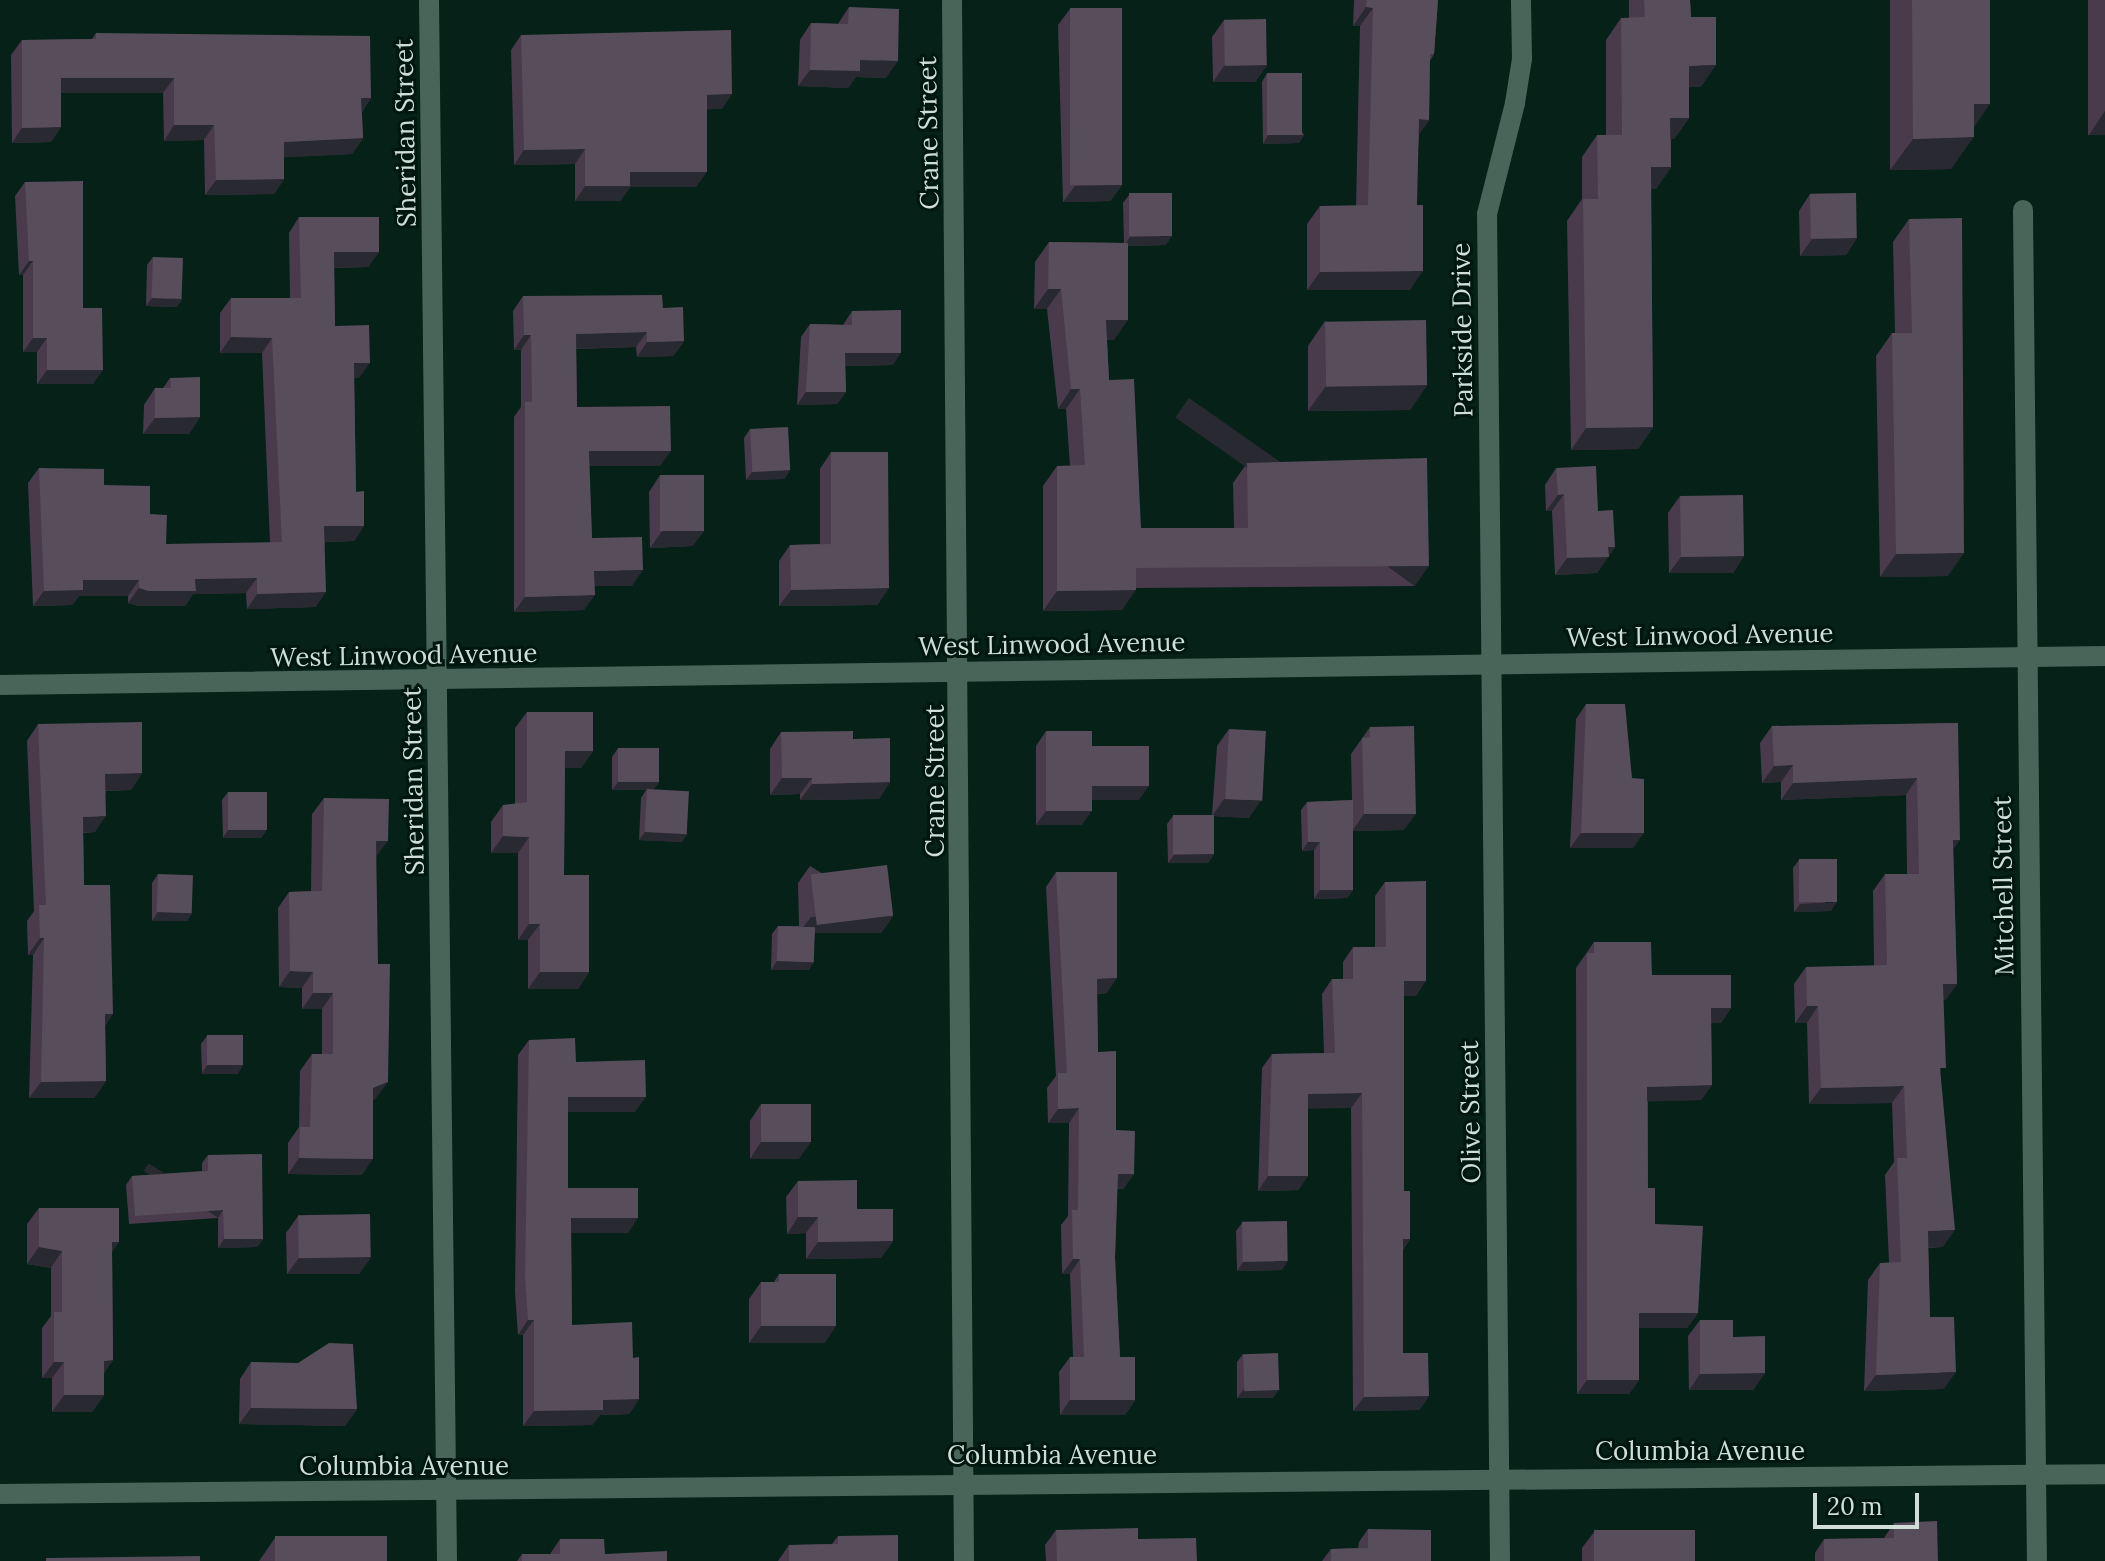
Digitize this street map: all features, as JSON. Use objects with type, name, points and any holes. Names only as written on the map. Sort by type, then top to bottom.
[{"type":"street","name":"Sheridan Street","points":[[429,0],[447,1561]]},
{"type":"street","name":"Crane Street","points":[[952,0],[960,672],[964,1561]]},
{"type":"street","name":"Parkside Drive","points":[[1492,664],[1487,214],[1515,103],[1522,59],[1521,0]]},
{"type":"street","name":"Mitchell Street","points":[[2023,210],[2037,1561]]},
{"type":"street","name":"West Linwood Avenue","points":[[0,685],[2105,656]]},
{"type":"street","name":"Olive Street","points":[[1492,664],[1500,1561]]},
{"type":"street","name":"Columbia Avenue","points":[[0,1494],[447,1493],[963,1481],[2105,1474]]},
{"type":"building","points":[[1367,0],[1438,0],[1434,54],[1430,54],[1429,120],[1419,119],[1417,205],[1423,205],[1423,271],[1320,272],[1320,206],[1368,205],[1373,8],[1366,7]]},
{"type":"building","points":[[1644,0],[1690,0],[1691,17],[1716,17],[1716,65],[1689,66],[1689,118],[1670,118],[1671,167],[1651,167],[1653,427],[1586,428],[1583,199],[1598,199],[1597,135],[1622,135],[1621,18],[1645,17]]},
{"type":"building","points":[[1912,0],[1990,0],[1990,104],[1974,104],[1974,137],[1913,139]]},
{"type":"building","points":[[849,7],[899,9],[898,61],[860,60],[860,71],[810,70],[811,23],[848,24]]},
{"type":"building","points":[[1070,8],[1122,8],[1122,185],[1070,185]]},
{"type":"building","points":[[1266,19],[1267,65],[1225,66],[1224,20]]},
{"type":"building","points":[[731,30],[732,94],[707,95],[707,172],[630,172],[630,186],[585,186],[585,149],[524,150],[521,35]]},
{"type":"building","points":[[96,33],[370,36],[371,98],[361,98],[363,138],[284,142],[284,179],[216,180],[214,125],[174,125],[174,78],[61,78],[61,127],[22,128],[22,40],[96,39]]},
{"type":"building","points":[[1267,73],[1302,73],[1302,135],[1267,135]]},
{"type":"building","points":[[83,181],[83,308],[102,308],[103,370],[47,370],[47,338],[33,338],[33,261],[29,261],[25,182]]},
{"type":"building","points":[[1129,193],[1172,193],[1172,236],[1129,236]]},
{"type":"building","points":[[1856,193],[1857,238],[1811,239],[1810,194]]},
{"type":"building","points":[[299,217],[379,217],[379,252],[334,252],[335,326],[369,325],[370,363],[354,363],[356,492],[364,491],[364,526],[324,526],[326,592],[257,594],[257,578],[195,579],[196,591],[148,591],[139,588],[139,580],[83,580],[83,590],[44,591],[39,468],[104,469],[104,485],[150,486],[150,514],[167,515],[166,544],[282,542],[272,338],[231,337],[231,298],[301,298]]},
{"type":"building","points":[[1962,218],[1964,553],[1896,554],[1892,333],[1912,333],[1909,219]]},
{"type":"building","points":[[1049,242],[1128,243],[1128,320],[1106,320],[1109,380],[1134,379],[1141,528],[1248,528],[1247,463],[1427,458],[1429,566],[1136,568],[1136,590],[1057,591],[1057,466],[1085,465],[1080,389],[1071,389],[1061,289],[1048,289]]},
{"type":"building","points":[[153,257],[183,258],[182,299],[152,298]]},
{"type":"building","points":[[662,295],[663,308],[683,307],[684,341],[647,342],[647,332],[576,334],[577,407],[670,406],[671,451],[589,451],[592,538],[642,537],[643,570],[594,571],[595,595],[525,597],[525,402],[532,402],[531,335],[524,335],[523,296]]},
{"type":"building","points":[[901,310],[901,353],[845,353],[846,392],[806,392],[810,324],[852,325],[852,311]]},
{"type":"building","points":[[1426,320],[1427,385],[1326,387],[1325,322]]},
{"type":"building","points":[[200,377],[200,417],[155,418],[155,388],[171,388],[170,378]]},
{"type":"building","points":[[788,427],[790,470],[752,472],[750,429]]},
{"type":"building","points":[[831,452],[888,452],[889,588],[791,590],[790,545],[831,544]]},
{"type":"building","points":[[1596,466],[1598,511],[1613,510],[1615,547],[1608,547],[1609,557],[1567,558],[1564,494],[1558,495],[1556,468]]},
{"type":"building","points":[[660,475],[704,475],[704,531],[660,531]]},
{"type":"building","points":[[1743,495],[1744,556],[1681,557],[1680,496]]},
{"type":"building","points":[[1586,704],[1625,704],[1632,778],[1644,779],[1644,833],[1581,833]]},
{"type":"building","points":[[527,712],[593,712],[593,751],[565,751],[564,875],[589,875],[589,972],[540,972],[540,924],[529,924],[529,837],[503,836],[503,805],[527,802]]},
{"type":"building","points":[[142,722],[142,773],[105,774],[106,816],[83,817],[84,885],[110,885],[113,1014],[105,1014],[106,1081],[41,1082],[44,938],[40,938],[39,905],[46,905],[38,724]]},
{"type":"building","points":[[1958,723],[1960,840],[1953,840],[1957,984],[1943,984],[1946,1068],[1940,1068],[1955,1230],[1928,1231],[1930,1317],[1954,1317],[1956,1372],[1876,1375],[1880,1263],[1901,1262],[1897,1158],[1907,1158],[1904,1086],[1821,1088],[1818,1006],[1807,1006],[1806,967],[1887,965],[1885,874],[1919,874],[1917,778],[1793,783],[1793,765],[1774,766],[1772,726]]},
{"type":"building","points":[[1414,726],[1416,814],[1364,814],[1362,738],[1370,737],[1370,727]]},
{"type":"building","points":[[1229,729],[1266,731],[1262,801],[1225,799]]},
{"type":"building","points":[[853,731],[853,739],[890,738],[890,782],[812,784],[812,778],[782,778],[781,732]]},
{"type":"building","points":[[1046,731],[1092,731],[1092,746],[1149,746],[1149,786],[1092,786],[1092,811],[1046,811]]},
{"type":"building","points":[[618,748],[659,748],[659,782],[618,782]]},
{"type":"building","points":[[647,789],[689,791],[687,834],[645,832]]},
{"type":"building","points":[[228,792],[267,792],[267,830],[228,830]]},
{"type":"building","points":[[324,798],[389,799],[388,841],[376,841],[378,964],[390,964],[388,1082],[373,1088],[373,1159],[299,1158],[300,1127],[310,1127],[312,1054],[333,1054],[333,993],[313,993],[313,972],[290,971],[289,892],[322,891]]},
{"type":"building","points":[[1353,800],[1353,890],[1320,890],[1320,842],[1308,842],[1307,802]]},
{"type":"building","points":[[1173,815],[1214,815],[1214,854],[1173,854]]},
{"type":"building","points":[[1799,859],[1837,859],[1837,902],[1799,902]]},
{"type":"building","points":[[887,865],[893,916],[817,925],[811,874]]},
{"type":"building","points":[[1056,872],[1117,872],[1117,978],[1097,979],[1098,1052],[1116,1051],[1116,1130],[1135,1131],[1134,1174],[1118,1174],[1115,1258],[1120,1357],[1135,1357],[1135,1400],[1070,1400],[1070,1357],[1084,1357],[1080,1259],[1073,1259],[1072,1210],[1078,1210],[1079,1108],[1058,1109],[1058,1073],[1067,1073]]},
{"type":"building","points":[[158,874],[193,875],[192,913],[157,912]]},
{"type":"building","points":[[1426,881],[1426,981],[1404,981],[1404,1191],[1410,1191],[1410,1239],[1403,1239],[1403,1353],[1428,1353],[1429,1396],[1364,1397],[1362,1093],[1308,1094],[1308,1176],[1268,1176],[1272,1054],[1335,1053],[1332,979],[1353,979],[1353,947],[1386,947],[1385,882]]},
{"type":"building","points":[[778,926],[815,927],[814,962],[777,961]]},
{"type":"building","points":[[1594,942],[1651,942],[1652,975],[1731,975],[1731,1008],[1711,1008],[1712,1085],[1647,1087],[1648,1188],[1655,1188],[1655,1224],[1703,1226],[1698,1313],[1639,1313],[1639,1380],[1587,1380],[1587,953],[1594,953]]},
{"type":"building","points":[[207,1035],[243,1035],[243,1065],[207,1065]]},
{"type":"building","points":[[575,1038],[576,1062],[645,1060],[646,1097],[568,1097],[568,1188],[638,1188],[638,1218],[571,1218],[572,1325],[632,1322],[633,1358],[639,1357],[639,1399],[603,1400],[603,1410],[534,1411],[534,1320],[528,1320],[525,1277],[529,1040]]},
{"type":"building","points":[[761,1104],[811,1104],[811,1142],[761,1142]]},
{"type":"building","points":[[262,1154],[263,1239],[224,1239],[223,1210],[135,1216],[132,1176],[208,1171],[208,1155]]},
{"type":"building","points":[[857,1180],[857,1209],[893,1209],[893,1241],[818,1242],[818,1217],[798,1217],[798,1181]]},
{"type":"building","points":[[39,1208],[119,1208],[119,1242],[112,1242],[113,1360],[104,1361],[104,1395],[64,1395],[64,1362],[54,1362],[54,1312],[62,1312],[62,1251],[39,1247]]},
{"type":"building","points":[[370,1214],[371,1257],[299,1258],[298,1215]]},
{"type":"building","points":[[1287,1221],[1288,1261],[1243,1262],[1242,1222]]},
{"type":"building","points":[[779,1274],[836,1274],[836,1326],[761,1326],[761,1282],[779,1282]]},
{"type":"building","points":[[1700,1320],[1733,1320],[1733,1337],[1765,1336],[1765,1373],[1700,1374]]},
{"type":"building","points":[[329,1343],[353,1344],[357,1409],[251,1408],[251,1362],[298,1363]]},
{"type":"building","points":[[1278,1353],[1279,1390],[1244,1391],[1243,1354]]},
{"type":"building","points":[[1937,1521],[1938,1561],[1824,1561],[1824,1539],[1894,1538],[1894,1523]]},
{"type":"building","points":[[1138,1528],[1138,1539],[1196,1538],[1197,1561],[1057,1561],[1056,1530]]},
{"type":"building","points":[[1368,1529],[1431,1530],[1431,1561],[1331,1561],[1331,1549],[1368,1548]]},
{"type":"building","points":[[1594,1530],[1695,1530],[1695,1561],[1594,1561]]},
{"type":"building","points":[[898,1535],[898,1561],[789,1561],[789,1545],[838,1544],[838,1536]]},
{"type":"building","points":[[275,1536],[387,1536],[387,1561],[275,1561]]},
{"type":"building","points":[[560,1539],[604,1539],[605,1554],[667,1551],[667,1561],[522,1561],[522,1554],[560,1554]]},
{"type":"building","points":[[200,1556],[200,1561],[46,1561],[46,1558]]}]
